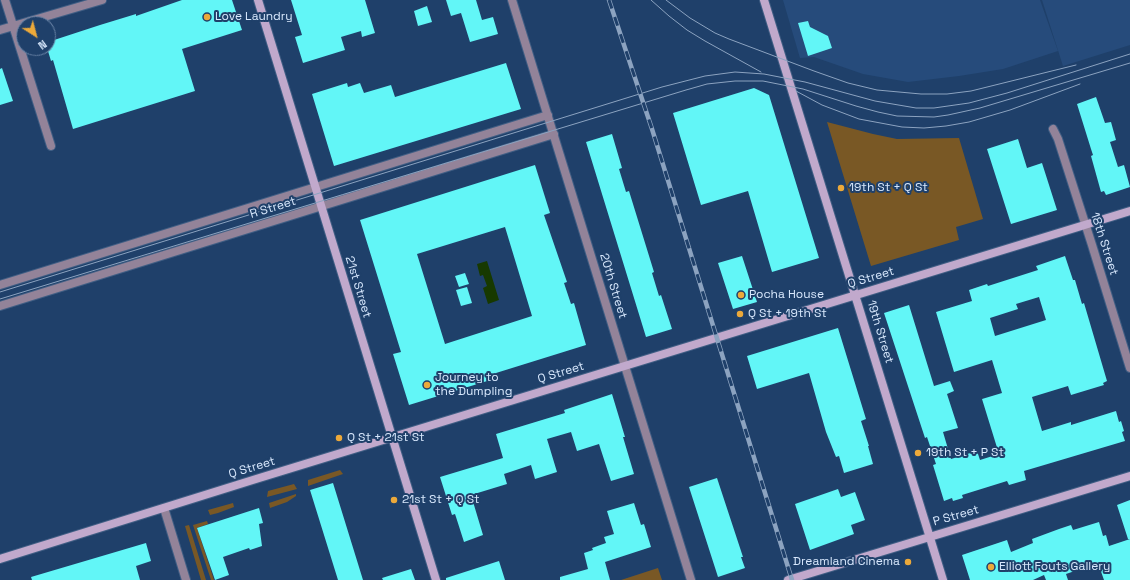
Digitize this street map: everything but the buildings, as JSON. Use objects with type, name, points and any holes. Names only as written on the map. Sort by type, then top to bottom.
[{"type":"main road","name":"21st Street","points":[[258,0],[436,580]]},
{"type":"main road","name":"19th Street","points":[[764,0],[943,580]]},
{"type":"main road","name":"Q Street","points":[[0,559],[392,437],[1130,211]]},
{"type":"main road","name":"P Street","points":[[788,580],[1130,476]]},
{"type":"street","points":[[5,0],[50,146]]},
{"type":"street","points":[[0,30],[102,0]]},
{"type":"street","name":"20th Street","points":[[512,0],[691,580]]},
{"type":"street","name":"R Street","points":[[0,285],[548,115]]},
{"type":"street","name":"18th Street","points":[[1053,129],[1058,139],[1130,368]]},
{"type":"street","name":"R Street","points":[[0,306],[554,134]]},
{"type":"street","points":[[164,508],[186,580]]},
{"type":"shaded area","points":[[783,0],[1040,0],[1058,51],[1003,69],[959,76],[908,82],[863,74],[814,57],[800,58]]},
{"type":"shaded area","points":[[1042,0],[1130,0],[1130,45],[1063,66]]},
{"type":"shaded area","points":[[827,122],[897,139],[959,138],[983,219],[956,227],[959,240],[871,266]]},
{"type":"shaded area","points":[[487,261],[499,300],[488,304],[483,288],[487,286],[483,275],[480,276],[477,264]]},
{"type":"shaded area","points":[[340,470],[343,474],[308,486],[308,480]]},
{"type":"shaded area","points":[[294,484],[297,489],[267,497],[268,491]]},
{"type":"shaded area","points":[[296,494],[296,496],[287,502],[270,508],[269,503]]},
{"type":"shaded area","points":[[233,503],[234,507],[218,513],[210,515],[208,510]]},
{"type":"shaded area","points":[[207,521],[208,524],[197,528],[214,580],[211,580],[193,525]]},
{"type":"shaded area","points":[[189,525],[206,580],[201,580],[185,526]]},
{"type":"shaded area","points":[[658,568],[662,580],[621,580]]},
{"type":"tram line","points":[[651,0],[687,30],[761,72]]},
{"type":"tram line","points":[[666,0],[690,18],[715,33],[729,39],[848,83],[877,90],[921,94],[947,94],[971,91],[1076,65]]},
{"type":"tram line","points":[[0,292],[662,87],[705,76],[735,72],[764,74],[805,82],[875,101],[916,108],[934,108],[969,103],[1007,93],[1130,54]]},
{"type":"tram line","points":[[0,299],[707,84],[735,81],[763,81],[803,89],[878,112],[897,116],[934,117],[980,108],[1130,63]]},
{"type":"tram line","points":[[796,91],[822,105],[859,119],[902,127],[924,128],[969,122],[1010,110],[1080,84]]},
{"type":"railway","points":[[609,0],[652,129],[792,580]]},
{"type":"place","name":"Love Laundry","points":[[207,17]]},
{"type":"place","name":"19th St + Q St","points":[[841,188]]},
{"type":"place","name":"Pocha House","points":[[741,295]]},
{"type":"place","name":"Q St + 19th St","points":[[740,314]]},
{"type":"place","name":"Journey to the Dumpling","points":[[427,385]]},
{"type":"place","name":"Q St + 21st St","points":[[339,438]]},
{"type":"place","name":"19th St + P St","points":[[918,453]]},
{"type":"place","name":"21st St + Q St","points":[[394,500]]},
{"type":"place","name":"Dreamland Cinema","points":[[908,562]]},
{"type":"place","name":"Elliott Fouts Gallery","points":[[991,567]]}]
